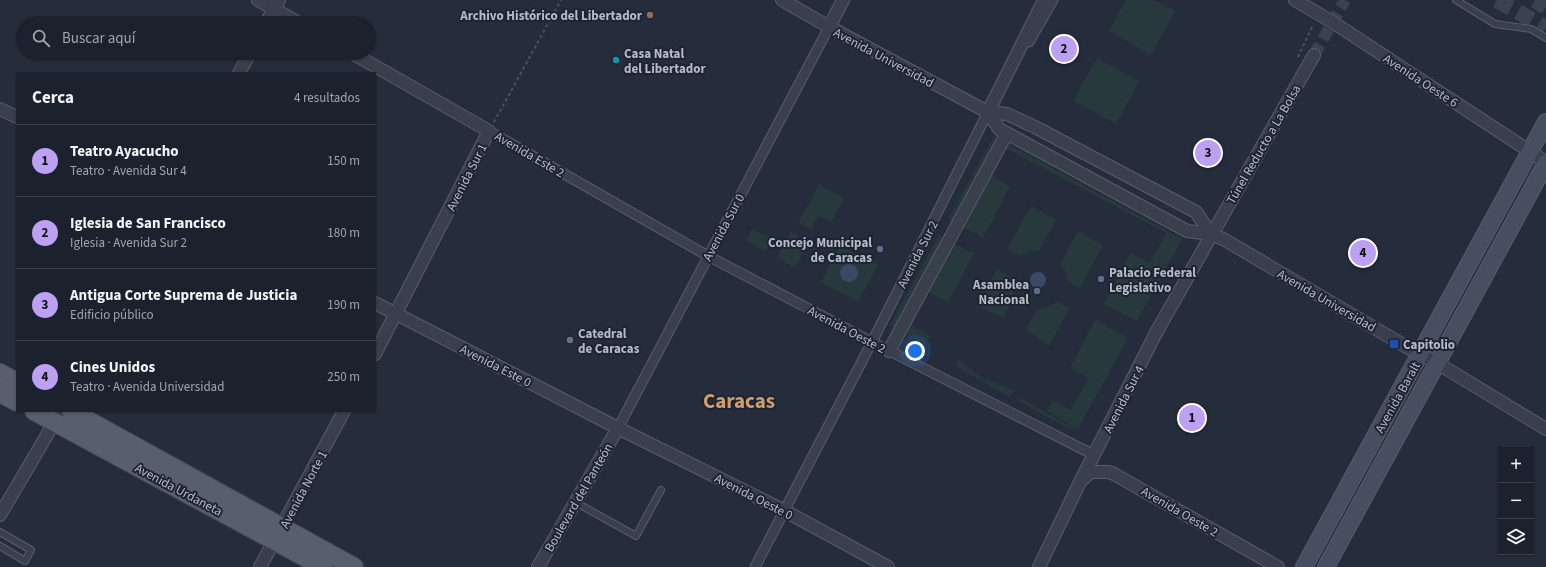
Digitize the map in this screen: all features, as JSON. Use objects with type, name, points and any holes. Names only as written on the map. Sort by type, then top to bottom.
[{"type":"main road","name":"Avenida Baralt","points":[[1304,567],[1546,122]]},
{"type":"main road","name":"Avenida Baralt","points":[[1326,567],[1546,162]]},
{"type":"main road","points":[[0,373],[16,381]]},
{"type":"main road","points":[[0,393],[16,401]]},
{"type":"main road","name":"Avenida Urdaneta","points":[[38,412],[57,417],[279,534],[354,567]]},
{"type":"main road","name":"Avenida Urdaneta","points":[[73,412],[279,534],[323,567]]},
{"type":"street","points":[[258,0],[276,4],[291,16]]},
{"type":"street","name":"Avenida Universidad","points":[[782,0],[829,27],[988,112],[1007,114],[1035,126],[1196,212],[1211,234]]},
{"type":"street","points":[[829,27],[844,0]]},
{"type":"street","points":[[988,112],[1044,0]]},
{"type":"street","name":"Avenida Sur 2","points":[[755,567],[872,342],[988,112],[1053,0]]},
{"type":"street","name":"Avenida Oeste 6","points":[[1295,0],[1546,162]]},
{"type":"street","points":[[270,16],[276,4]]},
{"type":"street","name":"Avenida Sur 0","points":[[618,428],[829,27]]},
{"type":"street","name":"Túnel Reducto a La Bolsa","points":[[1211,234],[1314,55]]},
{"type":"street","points":[[240,72],[246,60]]},
{"type":"street","name":"Avenida Este 2","points":[[364,60],[708,256]]},
{"type":"street","points":[[0,109],[16,117]]},
{"type":"street","name":"Avenida Universidad","points":[[988,112],[999,129],[1007,134],[1187,232],[1211,234],[1225,240],[1437,363],[1546,429]]},
{"type":"street","name":"Avenida Sur 1","points":[[396,314],[489,131]]},
{"type":"street","points":[[889,351],[1007,134]]},
{"type":"street","name":"Avenida Sur 4","points":[[1040,567],[1080,482],[1157,331],[1211,234]]},
{"type":"street","name":"Avenida Oeste 2","points":[[708,256],[889,351],[1094,455]]},
{"type":"street","name":"Avenida Este 0","points":[[376,304],[618,428]]},
{"type":"street","points":[[376,352],[396,314]]},
{"type":"street","name":"Avenida Norte 1","points":[[260,567],[343,412]]},
{"type":"street","points":[[0,515],[57,417]]},
{"type":"street","name":"Boulevard del Panteón","points":[[538,567],[618,428]]},
{"type":"street","name":"Avenida Oeste 0","points":[[618,428],[785,511],[888,567]]},
{"type":"street","name":"Avenida Oeste 2","points":[[1080,482],[1091,472],[1108,472],[1114,474],[1278,567]]},
{"type":"street","points":[[778,500],[785,511]]},
{"type":"lane","points":[[1456,0],[1496,24],[1531,29],[1546,38]]},
{"type":"lane","points":[[575,502],[636,536],[661,490]]},
{"type":"lane","points":[[0,532],[31,550],[25,561],[0,546]]},
{"type":"path","name":"Avenida Sur 1","points":[[489,131],[561,0]]},
{"type":"shaded area","points":[[1126,0],[1154,0],[1175,11],[1151,55],[1109,31]]},
{"type":"shaded area","points":[[1097,58],[1139,81],[1116,124],[1073,101]]},
{"type":"shaded area","points":[[994,136],[1182,239],[1137,321],[1104,304],[1131,253],[1150,263],[1166,233],[1005,148],[990,175],[1010,186],[983,238],[948,219]]},
{"type":"shaded area","points":[[819,185],[844,198],[831,222],[818,216],[811,229],[798,223]]},
{"type":"shaded area","points":[[1031,206],[1056,220],[1039,251],[1030,252],[1021,256],[1007,249]]},
{"type":"shaded area","points":[[752,229],[772,239],[766,251],[746,240]]},
{"type":"shaded area","points":[[791,231],[798,235],[796,239],[807,245],[795,268],[777,258]]},
{"type":"shaded area","points":[[1078,231],[1103,245],[1080,288],[1067,281],[1066,273],[1061,263]]},
{"type":"shaded area","points":[[939,235],[974,254],[948,302],[927,292],[910,324],[930,336],[925,345],[890,325]]},
{"type":"shaded area","points":[[840,246],[878,265],[858,302],[821,282]]},
{"type":"shaded area","points":[[997,269],[1009,276],[1010,288],[1014,297],[1003,317],[977,307]]},
{"type":"shaded area","points":[[1057,302],[1069,308],[1049,346],[1026,329],[1037,309],[1047,307]]},
{"type":"shaded area","points":[[1095,320],[1128,338],[1078,429],[1047,411],[1053,400],[1071,410],[1089,378],[1070,368]]},
{"type":"shaded area","points":[[958,360],[984,379],[1014,390],[1010,397],[955,366]]},
{"type":"shaded area","points":[[1020,398],[1075,429],[1074,431],[1018,401]]},
{"type":"water","points":[[849,264],[855,267],[858,273],[855,279],[849,282],[843,279],[840,273],[843,267]]},
{"type":"water","points":[[1038,272],[1044,274],[1046,280],[1044,286],[1038,288],[1032,286],[1030,280],[1032,274]]},
{"type":"tunnel","points":[[1314,55],[1345,0]]},
{"type":"tunnel","points":[[1497,0],[1546,28]]},
{"type":"tunnel","points":[[1535,0],[1546,7]]},
{"type":"place","name":"Archivo Histórico del Libertador","points":[[650,15]]},
{"type":"place","name":"Iglesia de San Francisco","points":[[1064,49]]},
{"type":"place","name":"Casa Natal del Libertador","points":[[616,60]]},
{"type":"place","name":"Antigua Corte Suprema de Justicia","points":[[1208,153]]},
{"type":"place","name":"Concejo Municipal de Caracas","points":[[880,249]]},
{"type":"place","name":"Cines Unidos","points":[[1363,253]]},
{"type":"place","name":"Palacio Federal Legislativo","points":[[1101,279]]},
{"type":"place","name":"Asamblea Nacional","points":[[1037,291]]},
{"type":"place","name":"Catedral de Caracas","points":[[570,340]]},
{"type":"place","name":"Capitolio","points":[[1394,344]]},
{"type":"place","name":"Teatro Ayacucho","points":[[1192,418]]},
{"type":"district","name":"Caracas","points":[[739,401]]}]
